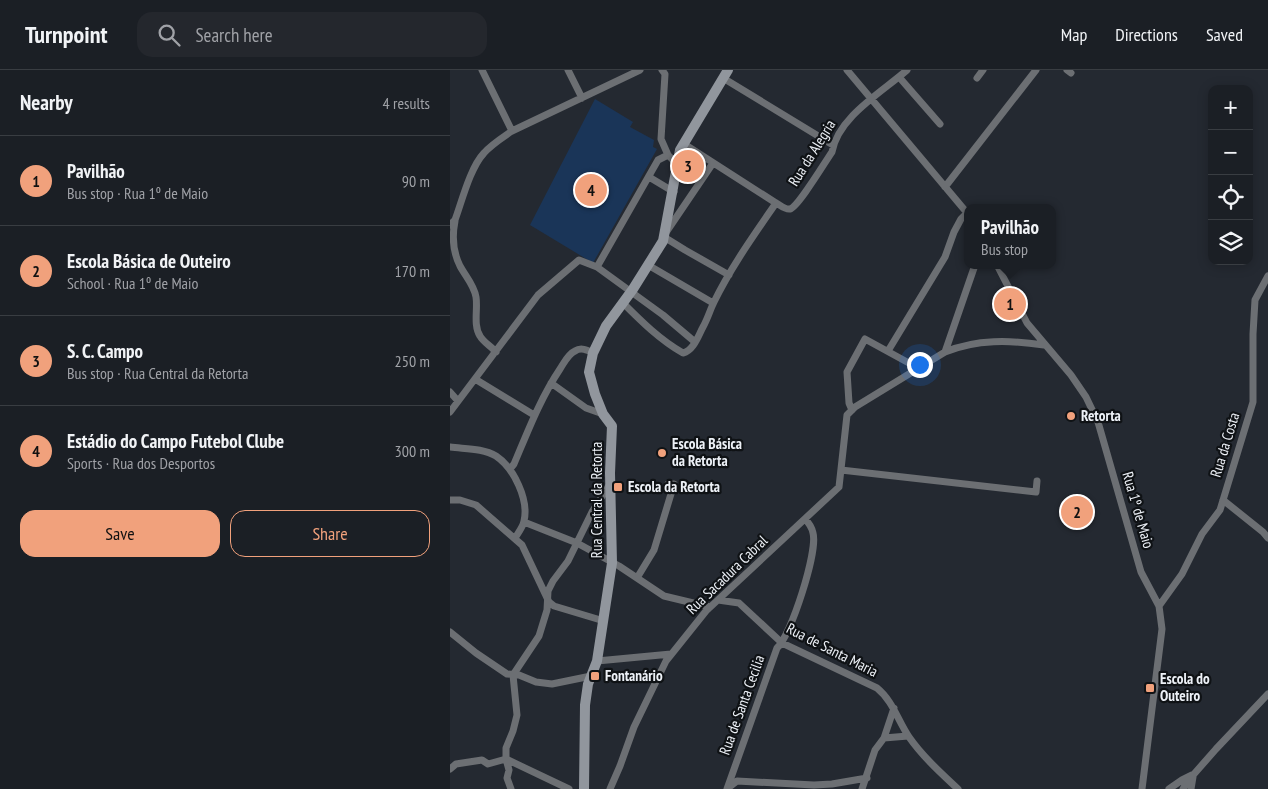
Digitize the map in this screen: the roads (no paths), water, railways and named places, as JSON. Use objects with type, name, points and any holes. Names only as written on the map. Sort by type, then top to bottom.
[{"type":"street","points":[[482,70],[512,131]]},
{"type":"street","points":[[568,70],[582,98]]},
{"type":"street","points":[[496,352],[480,336],[477,324],[477,298],[473,286],[460,266],[455,250],[452,223],[476,164],[494,143],[512,131],[640,70]]},
{"type":"street","points":[[847,70],[964,209]]},
{"type":"street","name":"Rua da Alegria","points":[[776,203],[787,209],[792,208],[801,198],[832,152],[833,145],[842,130],[855,114],[907,70]]},
{"type":"street","points":[[977,78],[983,70]]},
{"type":"street","points":[[666,71],[661,139],[668,155],[678,165]]},
{"type":"street","points":[[945,187],[1033,71]]},
{"type":"street","points":[[725,74],[833,145]]},
{"type":"street","name":"Rua Central da Retorta","points":[[584,789],[584,705],[591,676],[597,661],[612,562],[612,426],[603,414],[589,372],[593,353],[606,326],[631,292],[663,241],[674,192],[680,150],[725,74]]},
{"type":"street","points":[[900,77],[940,124]]},
{"type":"street","points":[[623,303],[655,333],[683,353],[688,351],[695,342],[708,318],[713,303],[741,254],[776,203],[684,144]]},
{"type":"street","points":[[597,267],[658,160],[668,155]]},
{"type":"street","name":"Rua Central da Retorta","points":[[664,235],[713,163]]},
{"type":"street","points":[[649,177],[674,192]]},
{"type":"street","points":[[888,351],[945,256],[954,232],[964,216]]},
{"type":"street","points":[[664,235],[685,250],[729,275]]},
{"type":"street","points":[[450,262],[455,250]]},
{"type":"street","points":[[450,412],[538,295],[579,260],[597,267],[663,315],[695,342]]},
{"type":"street","points":[[648,265],[713,303]]},
{"type":"street","points":[[945,352],[974,269]]},
{"type":"street","name":"Rua 1º de Maio","points":[[999,269],[1026,323],[1071,375],[1086,397],[1098,422],[1141,572],[1158,606],[1162,629],[1141,788]]},
{"type":"street","name":"Rua da Costa","points":[[1158,606],[1182,574],[1202,534],[1220,510],[1253,402],[1255,300],[1268,276]]},
{"type":"street","points":[[918,368],[865,339],[847,372],[849,402],[852,410],[918,368],[958,346],[980,342],[1016,341],[1044,345]]},
{"type":"street","points":[[510,469],[514,464],[534,415],[551,383],[569,356],[575,350],[583,349],[593,353]]},
{"type":"street","points":[[475,379],[534,415]]},
{"type":"street","points":[[551,383],[586,408],[603,414]]},
{"type":"street","points":[[450,392],[458,401]]},
{"type":"street","name":"Rua Sacadura Cabral","points":[[610,789],[634,728],[671,654],[710,606],[839,487],[847,415],[852,410]]},
{"type":"street","points":[[450,447],[481,451],[496,456],[516,477],[523,500],[524,522],[515,538]]},
{"type":"street","points":[[841,470],[1036,492],[1037,481]]},
{"type":"street","points":[[511,789],[507,778],[509,770],[506,748],[517,715],[513,675],[538,636],[549,602],[548,591],[553,581],[568,561],[592,512],[611,484]]},
{"type":"street","points":[[637,578],[654,550],[674,484],[668,484]]},
{"type":"street","points":[[450,500],[460,500],[476,505],[522,545],[549,602],[554,606],[604,621]]},
{"type":"street","points":[[1223,500],[1268,538]]},
{"type":"street","name":"Rua de Santa Cecilia","points":[[727,789],[777,648],[789,630],[812,560],[814,534],[806,519]]},
{"type":"street","points":[[524,522],[577,543],[612,562],[664,596],[710,606]]},
{"type":"street","name":"Rua de Santa Maria","points":[[718,600],[739,603],[782,643],[877,688],[885,695],[894,708],[908,736],[925,758],[958,789]]},
{"type":"street","points":[[450,632],[507,674],[519,675],[536,682],[552,684],[591,676]]},
{"type":"street","points":[[597,661],[671,654]]},
{"type":"street","points":[[1183,789],[1194,774],[1268,694]]},
{"type":"street","points":[[862,789],[876,750],[884,738],[894,708]]},
{"type":"street","points":[[884,738],[908,736]]},
{"type":"street","points":[[450,769],[456,764],[482,760],[488,764],[506,759],[569,789]]},
{"type":"street","points":[[1170,789],[1194,774]]},
{"type":"street","points":[[1191,789],[1194,774]]},
{"type":"street","points":[[727,789],[737,781],[814,786],[867,778]]},
{"type":"place","name":"S. C. Campo","points":[[688,166]]},
{"type":"place","name":"Estádio do Campo Futebol Clube","points":[[591,190]]},
{"type":"place","name":"Pavilhão","points":[[1010,304]]},
{"type":"place","name":"Retorta","points":[[1071,416]]},
{"type":"place","name":"Escola Básica da Retorta","points":[[662,453]]},
{"type":"place","name":"Escola da Retorta","points":[[618,487]]},
{"type":"place","name":"Escola Básica de Outeiro","points":[[1077,512]]},
{"type":"place","name":"Fontanário","points":[[595,676]]},
{"type":"place","name":"Escola do Outeiro","points":[[1150,688]]}]
